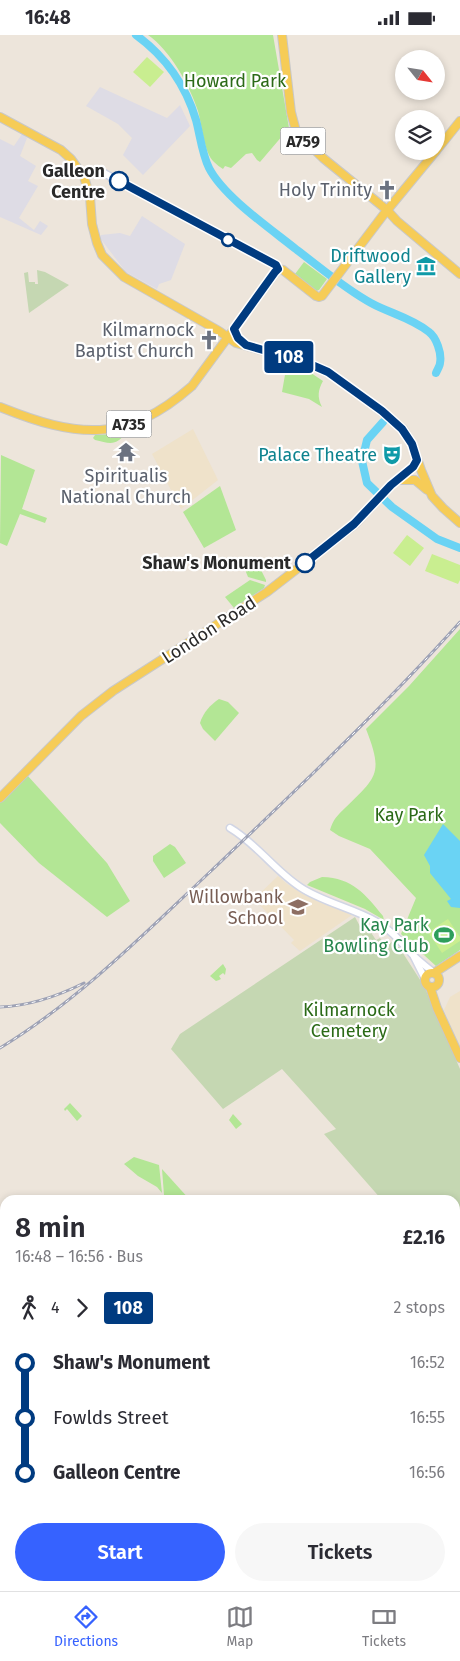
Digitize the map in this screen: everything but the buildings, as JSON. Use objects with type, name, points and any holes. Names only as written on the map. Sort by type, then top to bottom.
[{"type":"main road","name":"A759","points":[[282,35],[290,112],[296,131],[306,144],[387,210]]},
{"type":"main road","points":[[0,117],[60,150],[71,159],[84,177],[90,197],[92,224],[102,255],[124,277],[219,331],[236,343],[305,362],[328,372],[382,411],[402,429],[412,444],[432,496]]},
{"type":"main road","points":[[445,140],[460,121]]},
{"type":"main road","points":[[278,269],[319,297],[429,160]]},
{"type":"main road","points":[[387,210],[397,221],[460,273]]},
{"type":"main road","points":[[380,220],[385,218],[397,221]]},
{"type":"main road","name":"A735","points":[[0,407],[58,427],[88,431],[114,428],[152,416],[179,398],[192,386],[278,269]]},
{"type":"main road","points":[[234,329],[238,338],[246,345]]},
{"type":"main road","points":[[220,347],[246,345]]},
{"type":"main road","name":"London Road","points":[[0,798],[81,715],[96,703],[267,592],[350,529],[384,493],[413,467],[417,460]]},
{"type":"main road","points":[[398,480],[415,480],[425,487],[443,508],[460,523]]},
{"type":"main road","points":[[430,987],[437,986],[438,978],[460,956]]},
{"type":"main road","points":[[438,978],[430,973],[425,979],[460,1059]]},
{"type":"main road","points":[[438,978],[438,1008]]},
{"type":"street","points":[[84,177],[102,172],[276,265],[278,269]]},
{"type":"street","points":[[230,828],[243,835],[290,881],[302,889],[359,912],[379,923],[400,939],[412,954],[438,978]]},
{"type":"street","points":[[412,954],[425,979]]},
{"type":"shaded area","points":[[100,87],[167,118],[180,105],[190,126],[143,175],[123,155],[132,138],[118,124],[86,106]]},
{"type":"shaded area","points":[[22,134],[27,138],[20,156],[36,166],[28,181],[38,186],[19,218],[34,230],[40,221],[48,226],[41,235],[0,217],[0,139],[14,146]]},
{"type":"shaded area","points":[[142,216],[185,244],[171,280],[159,284],[157,289],[126,272],[100,238],[101,235],[120,233],[130,236]]},
{"type":"shaded area","points":[[193,429],[218,480],[181,509],[152,454]]},
{"type":"shaded area","name":"Willowbank School","points":[[278,876],[301,892],[352,915],[300,951],[291,943],[294,940],[254,899]]},
{"type":"shaded area","points":[[460,991],[460,1050],[444,1010],[450,997]]},
{"type":"green space","name":"Howard Park","points":[[148,35],[273,35],[289,128],[260,162],[252,153],[246,154],[231,168],[225,166],[223,169],[214,162],[208,152],[198,111],[190,91],[171,59]]},
{"type":"green space","points":[[147,57],[164,72],[150,87],[133,72]]},
{"type":"green space","points":[[304,262],[327,279],[319,290],[316,291],[295,274]]},
{"type":"green space","points":[[37,270],[45,272],[69,285],[29,313],[24,273],[28,272],[29,282],[38,284]]},
{"type":"green space","points":[[286,369],[311,373],[323,381],[319,394],[322,407],[309,399],[282,392]]},
{"type":"green space","points":[[127,431],[120,439],[113,443],[93,438],[95,435],[116,434]]},
{"type":"green space","points":[[1,455],[35,470],[22,509],[47,518],[45,523],[20,514],[7,546],[0,543]]},
{"type":"green space","points":[[220,486],[236,530],[204,548],[183,512]]},
{"type":"green space","points":[[407,535],[424,548],[410,566],[393,553]]},
{"type":"green space","points":[[432,554],[460,565],[460,580],[458,584],[425,571]]},
{"type":"green space","points":[[256,560],[266,582],[248,577],[244,567]]},
{"type":"green space","points":[[250,580],[265,585],[264,588],[234,608],[225,597]]},
{"type":"green space","name":"Kay Park","points":[[460,629],[460,950],[436,966],[401,934],[416,898],[370,849],[339,836],[330,830],[336,817],[365,788],[371,781],[374,773],[376,765],[375,755],[366,729],[409,686]]},
{"type":"green space","points":[[219,699],[228,702],[239,713],[215,741],[203,729],[200,723],[207,709]]},
{"type":"green space","points":[[27,775],[107,863],[130,901],[107,917],[39,863],[0,823],[0,802]]},
{"type":"green space","points":[[170,844],[175,847],[186,863],[164,878],[153,861],[153,856]]},
{"type":"green space","points":[[322,877],[342,880],[350,884],[364,894],[383,916],[384,920],[365,909],[307,885]]},
{"type":"green space","name":"Kilmarnock Cemetery","points":[[355,917],[362,930],[370,931],[376,940],[380,938],[385,946],[392,942],[396,947],[399,947],[424,986],[460,1069],[460,1195],[378,1195],[324,1134],[336,1129],[282,1069],[223,1109],[171,1049],[180,1034]]},
{"type":"green space","name":"Kay Park Bowling Club","points":[[448,919],[460,937],[460,941],[442,953],[428,932]]},
{"type":"green space","points":[[223,964],[226,969],[225,975],[223,973],[219,976],[221,979],[216,981],[210,976]]},
{"type":"green space","points":[[70,1103],[82,1116],[77,1121],[67,1109],[65,1111],[64,1109]]},
{"type":"green space","points":[[233,1114],[242,1124],[236,1129],[229,1120]]},
{"type":"green space","points":[[134,1157],[159,1165],[162,1193],[157,1187],[138,1176],[124,1164]]},
{"type":"green space","points":[[162,1169],[185,1195],[164,1195]]},
{"type":"water","points":[[443,824],[460,841],[460,908],[451,907],[447,901],[451,899],[430,873],[430,866],[424,855]]},
{"type":"waterway","points":[[136,35],[165,62],[180,84],[192,107],[209,168],[225,190],[262,222],[342,285],[371,303],[415,323],[432,334],[440,355],[440,364],[436,373]]},
{"type":"waterway","points":[[383,422],[367,440],[362,461],[367,483],[392,507],[437,539],[460,548]]},
{"type":"railway","points":[[0,1048],[84,988],[136,942],[338,749],[460,622]]},
{"type":"railway","points":[[0,1007],[22,1005],[64,992],[84,983]]},
{"type":"bus line","name":"108","points":[[119,181],[276,265],[278,269],[234,329],[238,338],[246,345],[305,362],[328,372],[382,411],[402,429],[412,444],[417,460],[413,467],[391,485],[350,529],[305,563]]},
{"type":"place","name":"Galleon Centre","points":[[119,181]]},
{"type":"place","name":"Holy Trinity","points":[[387,190]]},
{"type":"place","name":"Driftwood Gallery","points":[[426,266]]},
{"type":"place","name":"Kilmarnock Baptist Church","points":[[209,340]]},
{"type":"place","name":"Spiritualis National Church","points":[[126,452]]},
{"type":"place","name":"Palace Theatre","points":[[392,455]]},
{"type":"place","name":"Shaw's Monument","points":[[305,563]]},
{"type":"place","name":"Willowbank School","points":[[298,907]]},
{"type":"place","name":"Kay Park Bowling Club","points":[[444,935]]}]
